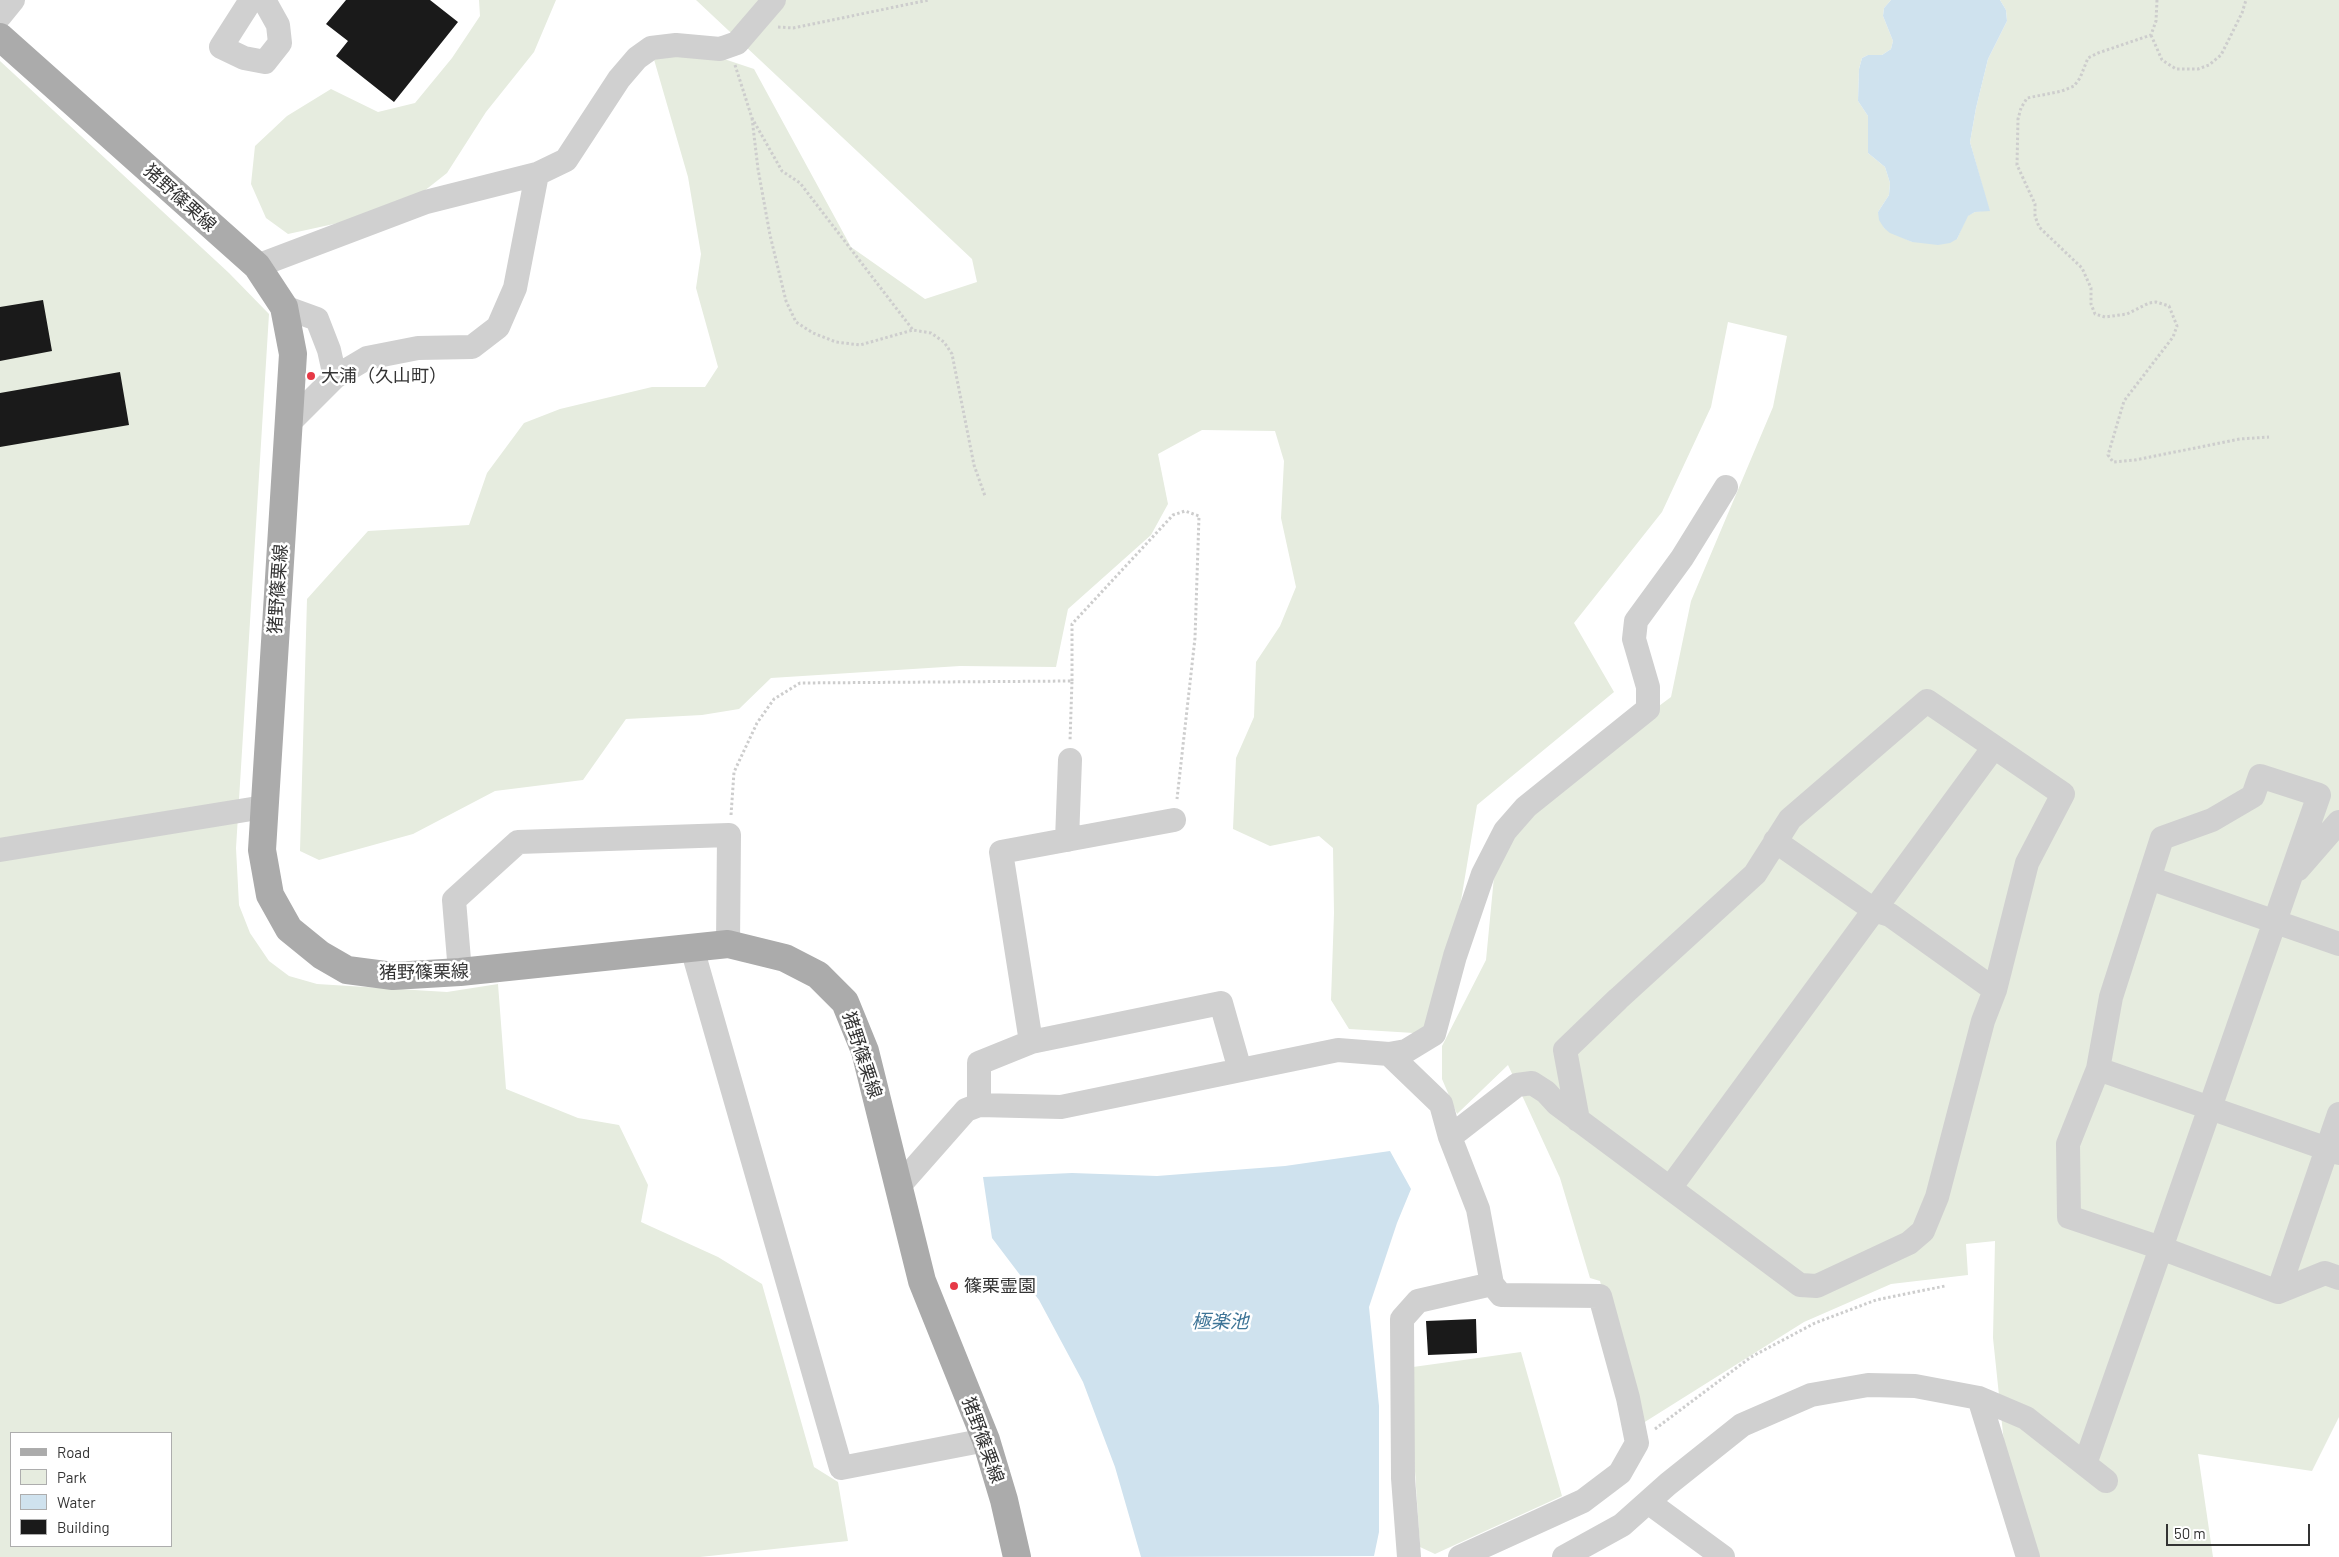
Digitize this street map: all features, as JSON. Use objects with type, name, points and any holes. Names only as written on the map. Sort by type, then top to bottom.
[{"type":"main road","name":"猪野篠栗線","points":[[0,37],[257,266],[284,307],[293,354],[262,850],[270,895],[289,929],[321,955],[347,970],[393,976],[460,972],[728,944],[785,958],[818,975],[845,1002],[865,1051],[922,1281],[986,1440],[1004,1500],[1017,1557]]},
{"type":"street","points":[[0,16],[13,0]]},
{"type":"street","points":[[250,0],[222,47],[244,58],[265,62],[280,44],[278,25],[264,0]]},
{"type":"street","points":[[257,266],[426,202],[537,174],[566,160],[619,79],[637,58],[651,48],[676,45],[720,49],[737,43],[771,5]]},
{"type":"street","points":[[288,423],[335,377],[367,358],[418,348],[472,347],[498,327],[515,288],[537,174]]},
{"type":"street","points":[[284,307],[317,319],[329,350],[335,377]]},
{"type":"street","points":[[899,1186],[966,1110],[979,1105],[1061,1107],[1338,1050],[1390,1054],[1406,1051],[1434,1034],[1455,956],[1483,874],[1505,831],[1526,807],[1648,709],[1648,687],[1634,639],[1636,621],[1682,558],[1726,487]]},
{"type":"street","points":[[1450,1137],[1517,1085],[1532,1083],[1546,1092],[1557,1104],[1578,1120],[1800,1285],[1817,1286],[1910,1243],[1923,1231],[1937,1197],[1983,1020],[1995,990],[2027,863],[2063,794],[1927,701],[1790,820],[1774,841],[1755,874],[1565,1050],[1578,1120]]},
{"type":"street","points":[[1670,1188],[1994,747]]},
{"type":"street","points":[[1067,840],[1070,760]]},
{"type":"street","points":[[2085,1464],[2161,1248],[2319,795],[2260,776],[2253,796],[2212,820],[2162,838],[2111,997],[2098,1069],[2068,1144],[2069,1218],[2161,1248],[2278,1292],[2325,1272],[2339,1278]]},
{"type":"street","points":[[0,850],[264,807]]},
{"type":"street","points":[[1031,1042],[1001,852],[1174,820]]},
{"type":"street","points":[[2290,877],[2339,822]]},
{"type":"street","points":[[460,972],[454,900],[518,842],[729,835],[728,944]]},
{"type":"street","points":[[1774,841],[1874,910],[1890,915],[1995,990]]},
{"type":"street","points":[[2149,878],[2339,944]]},
{"type":"street","points":[[692,948],[841,1468],[986,1440]]},
{"type":"street","points":[[979,1105],[979,1064],[1031,1042],[1221,1003],[1240,1070]]},
{"type":"street","points":[[1390,1054],[1441,1104],[1450,1137],[1478,1209],[1492,1284],[1501,1295],[1600,1296],[1628,1398],[1638,1443],[1620,1473],[1583,1501],[1460,1557]]},
{"type":"street","points":[[2098,1069],[2333,1151]]},
{"type":"street","points":[[2278,1292],[2333,1151],[2339,1114]]},
{"type":"street","points":[[1409,1557],[1402,1478],[1402,1319],[1418,1302],[1492,1284]]},
{"type":"street","points":[[1564,1557],[1622,1525],[1742,1425],[1811,1395],[1868,1385],[1914,1386],[1979,1398],[2026,1418],[2106,1481]]},
{"type":"street","points":[[1979,1398],[2028,1557]]},
{"type":"street","points":[[1648,1502],[1723,1557]]},
{"type":"path","points":[[771,5],[779,28],[793,28],[929,0]]},
{"type":"path","points":[[2157,0],[2156,21],[2151,35],[2162,60],[2176,69],[2198,69],[2209,65],[2221,55],[2242,13],[2246,0]]},
{"type":"path","points":[[2151,35],[2088,58],[2080,78],[2074,86],[2062,91],[2027,98],[2021,108],[2018,119],[2017,165],[2034,204],[2034,216],[2039,227],[2082,268],[2091,288],[2091,304],[2095,314],[2105,317],[2127,314],[2149,303],[2156,302],[2169,306],[2177,326],[2174,337],[2124,401],[2108,454],[2113,462],[2135,460],[2240,439],[2269,437]]},
{"type":"path","points":[[729,46],[752,118],[758,170],[770,235],[786,301],[796,322],[813,333],[836,342],[860,345],[913,330],[931,333],[944,342],[952,354],[974,465],[985,496]]},
{"type":"path","points":[[752,118],[782,171],[800,182],[913,330]]},
{"type":"path","points":[[1070,760],[1072,624],[1173,515],[1185,510],[1200,516],[1195,638],[1174,820]]},
{"type":"path","points":[[729,835],[734,772],[745,748],[757,723],[774,699],[800,683],[1072,681]]},
{"type":"path","points":[[1638,1443],[1751,1357],[1815,1323],[1876,1300],[1945,1286]]},
{"type":"green space","points":[[479,0],[556,0],[534,52],[486,112],[447,173],[414,199],[352,220],[288,234],[266,218],[251,184],[255,146],[287,116],[331,89],[378,112],[415,103],[452,58],[480,16]]},
{"type":"green space","points":[[696,0],[1891,0],[1884,8],[1883,16],[1893,41],[1891,49],[1882,55],[1868,55],[1862,58],[1859,69],[1858,101],[1868,116],[1868,153],[1885,167],[1890,183],[1889,195],[1878,212],[1884,228],[1912,242],[1957,239],[1967,216],[1975,212],[1989,210],[1970,142],[1988,59],[2007,21],[2006,10],[2000,0],[2339,0],[2339,1417],[2312,1471],[2198,1454],[2213,1557],[2039,1557],[2004,1443],[1993,1338],[1995,1241],[1966,1244],[1968,1275],[1891,1284],[1804,1322],[1640,1425],[1600,1281],[1590,1278],[1560,1178],[1508,1065],[1457,1114],[1442,1079],[1442,1046],[1486,960],[1499,825],[1671,697],[1691,601],[1773,407],[1787,336],[1728,322],[1711,407],[1662,512],[1574,623],[1614,692],[1477,805],[1441,1020],[1430,1034],[1349,1029],[1331,1000],[1334,913],[1333,848],[1319,836],[1270,846],[1233,829],[1236,758],[1254,717],[1256,662],[1280,626],[1296,587],[1281,518],[1284,461],[1275,431],[1202,430],[1158,454],[1168,504],[1151,535],[1068,609],[1056,667],[960,666],[771,678],[739,709],[702,715],[626,719],[583,780],[495,791],[413,834],[319,860],[300,851],[307,599],[368,531],[469,525],[487,473],[524,423],[560,409],[652,387],[705,387],[718,367],[696,288],[701,254],[688,177],[653,56],[703,52],[754,69],[851,247],[925,299],[977,282],[972,259]]},
{"type":"green space","points":[[0,61],[229,273],[269,314],[236,848],[239,905],[250,933],[269,961],[289,976],[317,984],[447,992],[498,984],[506,1089],[578,1118],[619,1125],[648,1185],[641,1222],[718,1257],[762,1284],[814,1467],[838,1482],[848,1541],[700,1557],[0,1557]]},
{"type":"green space","points":[[1521,1352],[1562,1496],[1435,1554],[1420,1547],[1414,1456],[1413,1367]]},
{"type":"water","points":[[1891,0],[2000,0],[2006,10],[2007,21],[1988,59],[1970,142],[1990,211],[1975,212],[1968,216],[1957,239],[1950,243],[1938,245],[1912,242],[1890,233],[1879,220],[1878,212],[1889,195],[1890,183],[1885,167],[1868,153],[1868,116],[1858,101],[1859,69],[1862,58],[1868,55],[1882,55],[1891,49],[1893,41],[1883,16],[1884,8]]},
{"type":"water","name":"極楽池","points":[[1390,1151],[1411,1189],[1397,1223],[1369,1307],[1379,1406],[1379,1532],[1374,1556],[1141,1557],[1115,1467],[1083,1382],[1039,1300],[992,1238],[983,1177],[1072,1173],[1157,1176],[1285,1166]]},
{"type":"building","points":[[346,0],[430,0],[458,22],[394,102],[336,56],[348,41],[326,24]]},
{"type":"building","points":[[43,300],[52,351],[0,361],[0,307]]},
{"type":"building","points":[[120,372],[129,425],[0,447],[0,393]]},
{"type":"building","points":[[1476,1319],[1477,1353],[1428,1355],[1426,1321]]},
{"type":"place","name":"大浦（久山町）","points":[[311,376]]},
{"type":"place","name":"篠栗霊園","points":[[954,1286]]}]
